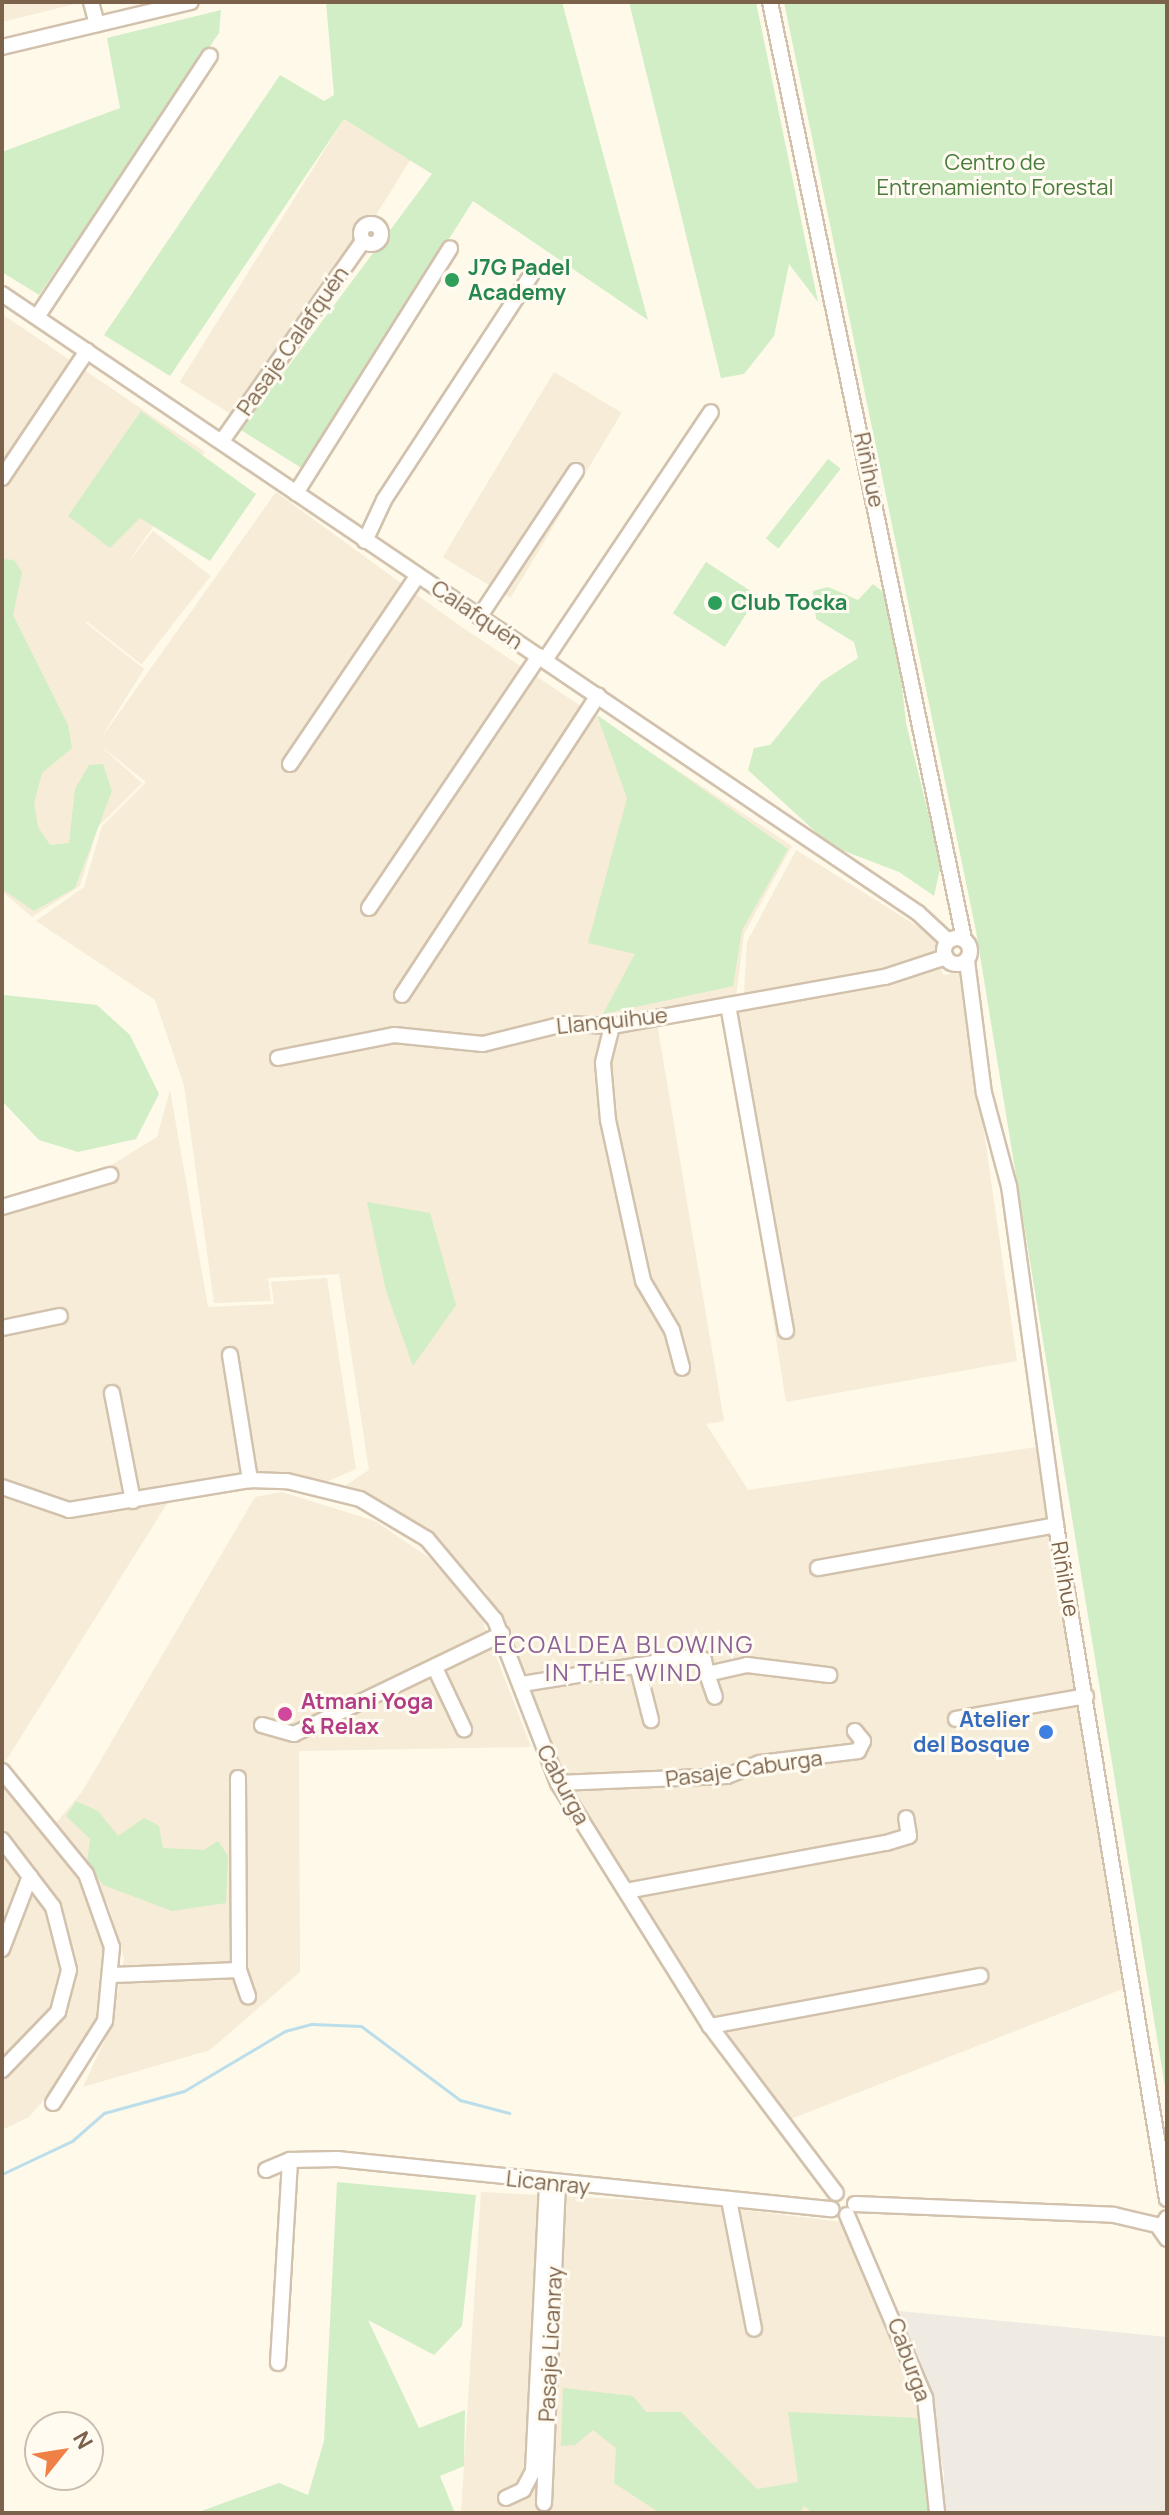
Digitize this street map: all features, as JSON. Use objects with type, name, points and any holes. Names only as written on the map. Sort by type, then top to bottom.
[{"type":"street","points":[[91,2],[97,24]]},
{"type":"street","points":[[2,47],[191,2]]},
{"type":"street","name":"Riñihue","points":[[770,2],[964,939],[984,1093],[1009,1186],[1056,1525],[1167,2199]]},
{"type":"street","points":[[37,317],[210,56]]},
{"type":"street","name":"Pasaje Calafquén","points":[[222,441],[363,241]]},
{"type":"street","points":[[296,493],[450,248]]},
{"type":"street","points":[[365,541],[531,275]]},
{"type":"street","name":"Calafquén","points":[[4,301],[37,317],[918,913],[947,949]]},
{"type":"street","points":[[2,478],[87,351]]},
{"type":"street","points":[[369,908],[711,412]]},
{"type":"street","points":[[480,616],[576,471]]},
{"type":"street","points":[[290,764],[418,575]]},
{"type":"street","points":[[402,995],[598,696]]},
{"type":"street","points":[[964,939],[947,949],[967,961]]},
{"type":"street","name":"Llanquihue","points":[[278,1058],[394,1035],[483,1044],[564,1024],[612,1026],[885,977],[947,949]]},
{"type":"street","points":[[728,1005],[786,1331]]},
{"type":"street","points":[[612,1026],[603,1063],[608,1120],[643,1281],[672,1330],[682,1368]]},
{"type":"street","points":[[2,1207],[110,1175]]},
{"type":"street","points":[[2,1328],[60,1316]]},
{"type":"street","points":[[230,1355],[250,1480]]},
{"type":"street","points":[[112,1393],[133,1501]]},
{"type":"street","name":"Caburga","points":[[2,1487],[55,1509],[133,1501],[250,1480],[323,1487],[395,1516],[456,1566],[502,1634],[558,1783],[710,2026],[836,2193],[847,2192],[851,2210],[925,2398],[937,2513]]},
{"type":"street","points":[[818,1568],[1056,1525]]},
{"type":"street","points":[[262,1725],[294,1734],[502,1634]]},
{"type":"street","points":[[522,1684],[696,1656],[707,1674],[715,1697]]},
{"type":"street","points":[[637,1665],[651,1720]]},
{"type":"street","points":[[707,1674],[747,1665],[829,1675]]},
{"type":"street","points":[[435,1668],[464,1729]]},
{"type":"street","points":[[956,1719],[1086,1696]]},
{"type":"street","name":"Pasaje Caburga","points":[[558,1783],[727,1776],[760,1763],[858,1751],[863,1741],[855,1731]]},
{"type":"street","points":[[2,1771],[94,1889],[110,1933],[113,1975],[99,2036],[53,2103]]},
{"type":"street","points":[[238,1778],[239,1970],[248,1996]]},
{"type":"street","points":[[626,1891],[886,1843],[909,1836],[906,1818]]},
{"type":"street","points":[[2,1840],[30,1876],[64,1931],[68,1983],[58,2012],[2,2070]]},
{"type":"street","points":[[2,1937],[30,1876]]},
{"type":"street","points":[[2,1949],[30,1876]]},
{"type":"street","points":[[113,1975],[239,1970]]},
{"type":"street","points":[[710,2026],[980,1976]]},
{"type":"street","points":[[2,2061],[68,1983]]},
{"type":"street","points":[[278,2363],[290,2160]]},
{"type":"street","name":"Licanray","points":[[266,2170],[290,2160],[831,2209]]},
{"type":"street","points":[[506,2498],[523,2490],[533,2471],[552,2184]]},
{"type":"street","name":"Pasaje Licanray","points":[[544,2503],[552,2184]]},
{"type":"street","points":[[836,2193],[831,2209],[1114,2215],[1165,2228]]},
{"type":"street","points":[[729,2200],[754,2329]]},
{"type":"shaded area","points":[[2,2],[83,2],[2,22]]},
{"type":"shaded area","points":[[344,119],[410,160],[246,423],[180,382]]},
{"type":"shaded area","points":[[2,314],[205,452],[86,623],[144,669],[99,741],[276,492],[457,624],[792,846],[744,934],[736,998],[657,1024],[724,1421],[706,1424],[748,1490],[1036,1447],[1125,1988],[783,2122],[578,1805],[486,1592],[407,1517],[346,1485],[369,1470],[339,1274],[268,1278],[271,1301],[214,1303],[184,1085],[155,1000],[36,921],[84,887],[102,826],[146,782],[97,743],[142,783],[98,827],[80,886],[32,917],[2,891]]},
{"type":"shaded area","points":[[554,372],[622,413],[510,598],[443,557]]},
{"type":"shaded area","points":[[153,531],[211,576],[142,664],[84,619]]},
{"type":"shaded area","points":[[796,850],[933,936],[943,975],[961,972],[1017,1361],[786,1402],[725,1013],[743,1010],[747,942]]},
{"type":"shaded area","points":[[170,1090],[208,1307],[274,1304],[271,1282],[327,1278],[356,1469],[326,1482],[264,1473],[178,1486],[2,1767],[2,1201],[108,1167],[157,1137]]},
{"type":"shaded area","points":[[282,1492],[375,1521],[428,1557],[479,1612],[531,1747],[299,1751],[300,1972],[210,2050],[83,2087],[111,2027],[124,1958],[109,1907],[56,1823],[82,1792],[255,1497]]},
{"type":"shaded area","points":[[2,1784],[78,1877],[106,1953],[102,2005],[72,2067],[29,2117],[2,2130]]},
{"type":"shaded area","points":[[481,2192],[677,2202],[842,2222],[920,2398],[933,2513],[461,2513]]},
{"type":"shaded area","points":[[899,2311],[1167,2337],[1167,2513],[942,2513],[944,2473],[927,2390]]},
{"type":"green space","points":[[326,2],[562,2],[648,320],[473,201],[303,469],[241,430],[432,174],[344,119],[170,376],[104,335],[280,75],[324,101],[334,95]]},
{"type":"green space","points":[[629,2],[756,2],[818,302],[789,264],[774,336],[744,374],[721,378]]},
{"type":"green space","name":"Centro de Entrenamiento Forestal","points":[[784,2],[1167,2],[1167,2099],[976,931]]},
{"type":"green space","points":[[221,10],[219,33],[39,295],[2,272],[2,152],[120,108],[107,38]]},
{"type":"green space","points":[[141,411],[256,494],[210,561],[140,518],[110,548],[68,516]]},
{"type":"green space","points":[[828,459],[841,469],[778,548],[766,539]]},
{"type":"green space","points":[[2,559],[14,560],[22,572],[13,615],[68,725],[72,748],[42,773],[34,803],[38,827],[50,845],[69,843],[75,789],[89,765],[103,764],[112,791],[75,888],[34,911],[2,889]]},
{"type":"green space","points":[[706,562],[758,596],[725,647],[673,613]]},
{"type":"green space","points":[[873,584],[886,594],[895,621],[906,723],[941,865],[934,896],[899,872],[831,846],[748,770],[754,748],[770,745],[821,682],[858,658],[854,642],[816,619],[813,591],[828,587],[858,600]]},
{"type":"green space","points":[[597,715],[788,849],[742,930],[733,986],[603,1014],[635,954],[588,943],[627,798]]},
{"type":"green space","points":[[4,995],[97,1005],[130,1035],[159,1094],[136,1139],[78,1152],[39,1140],[2,1101]]},
{"type":"green space","points":[[367,1202],[430,1213],[456,1305],[413,1366],[386,1291]]},
{"type":"green space","points":[[76,1801],[98,1811],[118,1836],[144,1818],[159,1826],[163,1848],[204,1850],[218,1841],[228,1856],[226,1903],[172,1911],[103,1885],[87,1863],[90,1839],[66,1816]]},
{"type":"green space","points":[[337,2182],[476,2195],[462,2326],[434,2355],[368,2320],[419,2428],[465,2410],[464,2466],[440,2476],[455,2513],[196,2513],[279,2483],[308,2495],[324,2441]]},
{"type":"green space","points":[[563,2388],[633,2396],[646,2412],[681,2412],[757,2489],[798,2482],[788,2412],[919,2418],[930,2513],[813,2513],[804,2506],[800,2513],[660,2513],[614,2483],[616,2448],[593,2430],[575,2445],[561,2446]]},
{"type":"waterway","points":[[2,2174],[72,2141],[104,2113],[184,2091],[285,2031],[312,2024],[361,2026],[460,2100],[509,2113]]},
{"type":"place","name":"J7G Padel Academy","points":[[452,280]]},
{"type":"place","name":"Club Tocka","points":[[715,603]]},
{"type":"place","name":"Atmani Yoga & Relax","points":[[285,1714]]},
{"type":"place","name":"Atelier del Bosque","points":[[1046,1732]]},
{"type":"district","name":"ECOALDEA BLOWING IN THE WIND","points":[[624,1658]]}]
